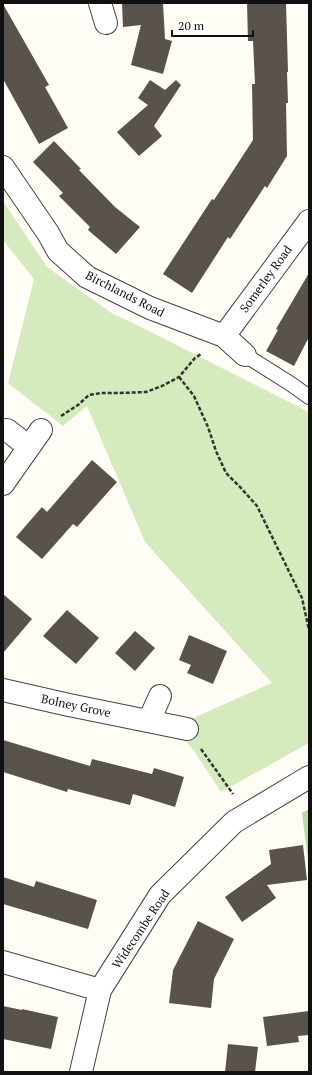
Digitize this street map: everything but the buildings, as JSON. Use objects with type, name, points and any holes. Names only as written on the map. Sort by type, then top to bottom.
[{"type":"street","name":"Birchlands Road","points":[[3,168],[48,233],[58,251],[87,277],[150,308],[224,336]]},
{"type":"street","name":"Somerley Road","points":[[224,336],[309,221]]},
{"type":"street","points":[[224,336],[245,355]]},
{"type":"street","points":[[3,484],[35,439],[6,430]]},
{"type":"street","name":"Bolney Grove","points":[[3,690],[69,706],[187,729]]},
{"type":"street","points":[[149,721],[160,696]]},
{"type":"street","name":"Widecombe Road","points":[[81,1072],[100,990],[160,894],[234,822],[309,777]]},
{"type":"street","points":[[3,962],[100,990]]},
{"type":"lane","points":[[245,355],[309,397]]},
{"type":"path","points":[[35,439],[89,395],[101,393],[120,394],[146,392],[179,377],[195,358],[224,336]]},
{"type":"path","points":[[179,377],[194,396],[226,473],[257,506],[302,598],[309,630]]},
{"type":"path","points":[[187,729],[247,814]]},
{"type":"green space","points":[[3,201],[47,267],[113,314],[309,412],[309,743],[221,792],[194,751],[183,738],[191,719],[272,683],[145,542],[87,406],[63,426],[8,383],[34,279],[3,240]]},
{"type":"green space","points":[[309,809],[309,868],[302,813]]}]
